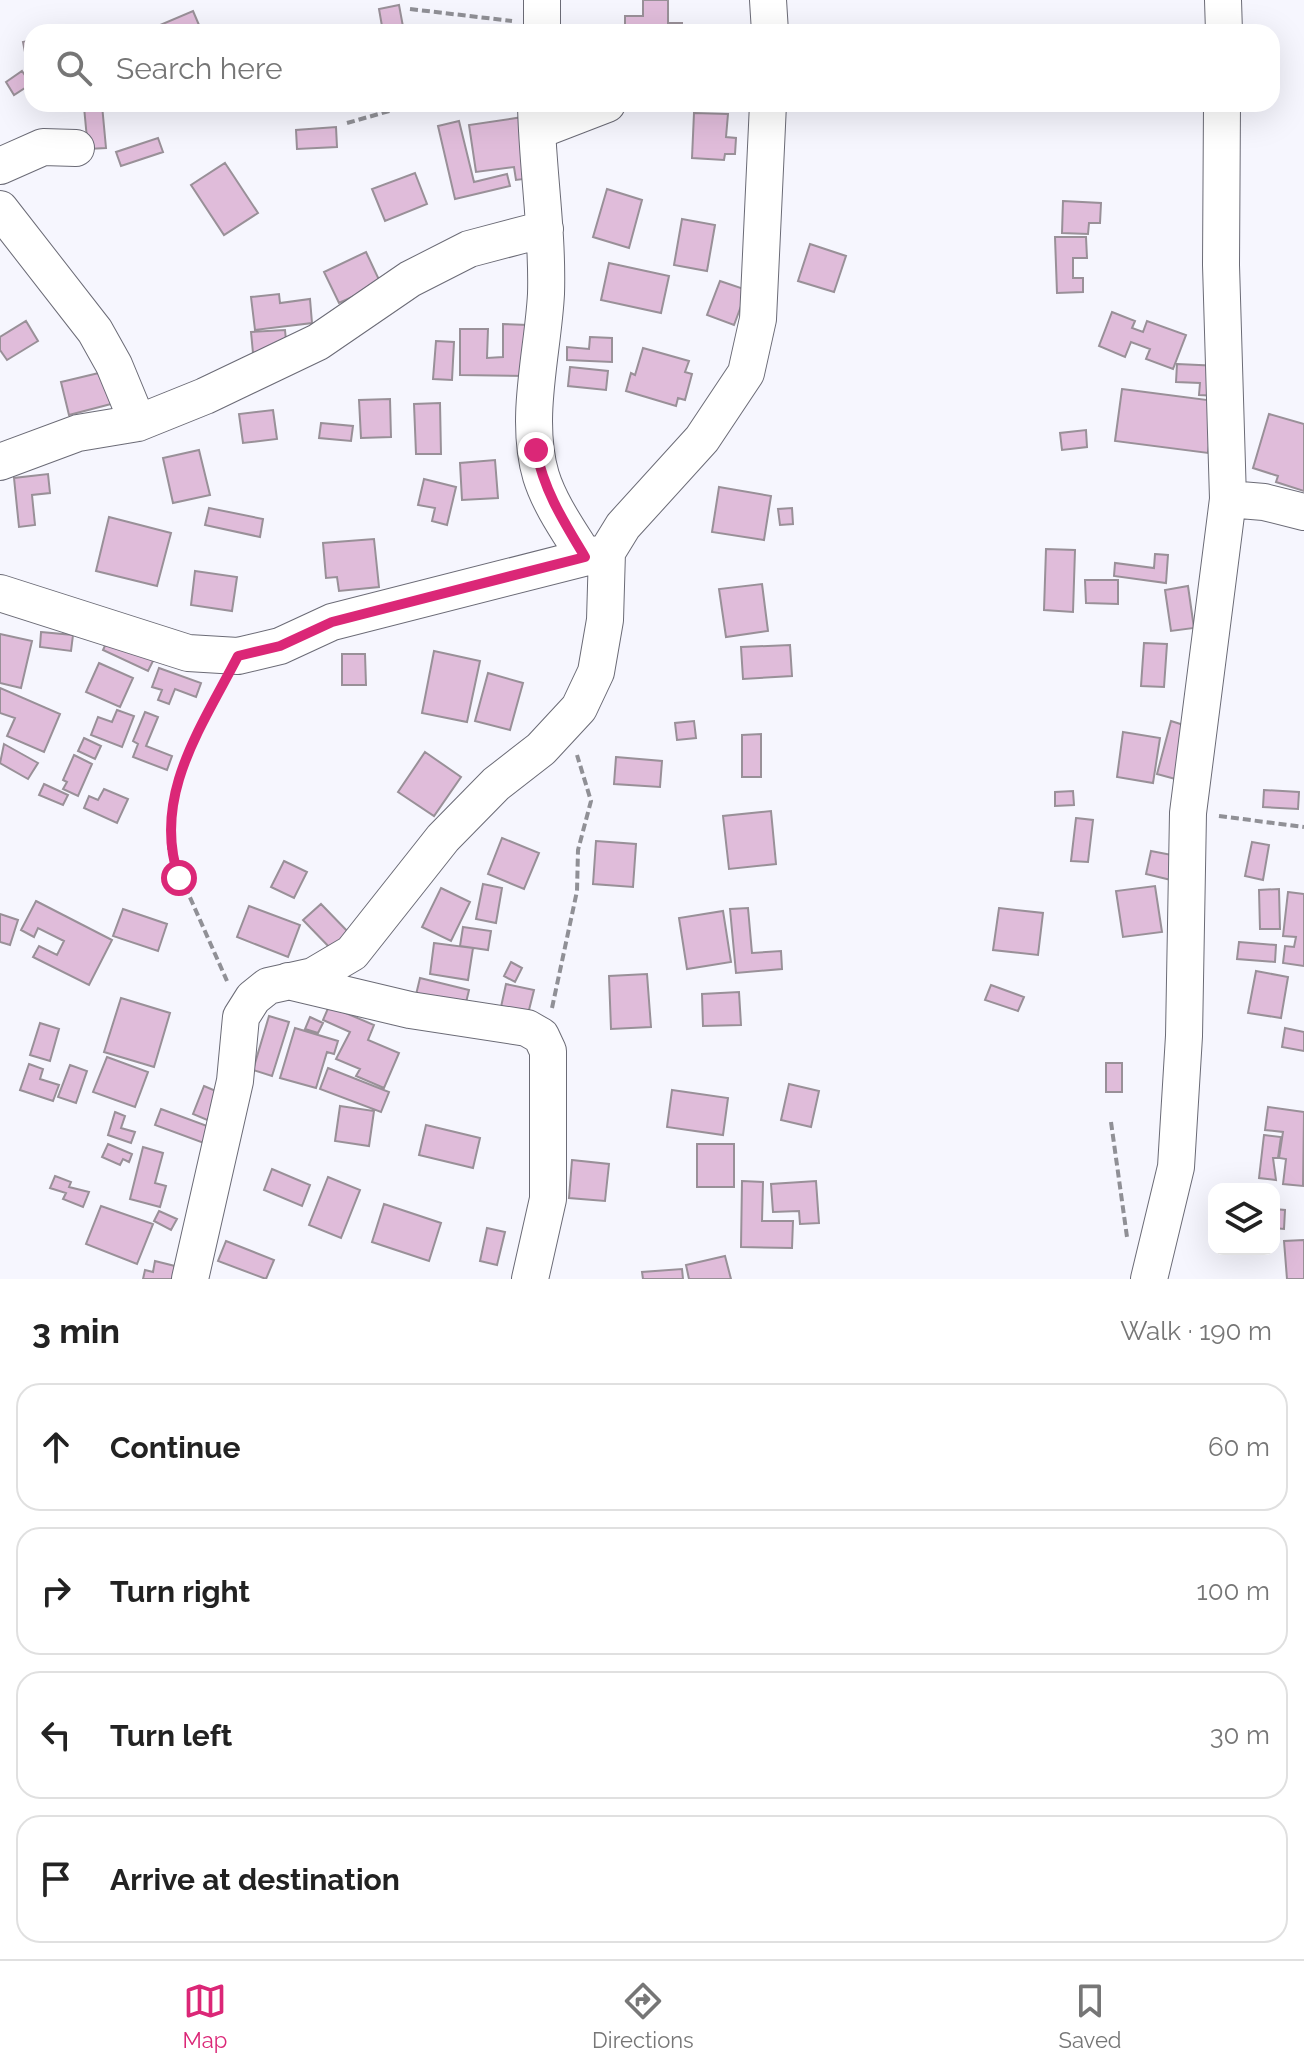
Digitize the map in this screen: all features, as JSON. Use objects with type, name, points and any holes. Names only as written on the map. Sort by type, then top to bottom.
[{"type":"street","points":[[768,0],[770,24]]},
{"type":"street","points":[[1223,0],[1224,24]]},
{"type":"street","points":[[190,1279],[235,1081],[241,1017],[253,998],[268,986],[313,976],[352,953],[443,838],[496,784],[541,749],[579,708],[596,672],[605,620],[596,554],[557,512],[541,477],[536,450],[537,375],[546,294],[537,117],[564,112]]},
{"type":"street","points":[[0,593],[188,653],[238,656],[280,646],[332,622],[596,554],[702,439],[746,373],[758,319],[768,112]]},
{"type":"street","points":[[1139,1265],[1176,1167],[1184,1036],[1188,813],[1228,499],[1221,265],[1222,112]]},
{"type":"street","points":[[0,166],[43,147],[76,148]]},
{"type":"street","points":[[0,209],[95,331],[114,365],[138,423]]},
{"type":"street","points":[[0,462],[78,433],[138,423],[305,349],[410,279],[469,249],[545,229]]},
{"type":"street","points":[[1228,499],[1264,502],[1304,512]]},
{"type":"street","points":[[286,981],[410,1010],[527,1028],[541,1036],[548,1051],[548,1199],[530,1279]]},
{"type":"path","points":[[410,9],[542,19]]},
{"type":"path","points":[[347,123],[386,112]]},
{"type":"path","points":[[238,656],[181,767],[171,815],[169,850],[241,1017]]},
{"type":"path","points":[[541,1036],[553,1008],[577,891],[578,850],[591,801],[564,724]]},
{"type":"path","points":[[1188,813],[1304,827]]},
{"type":"path","points":[[1111,1122],[1139,1265]]},
{"type":"building","points":[[643,0],[668,0],[668,23],[682,24],[625,24],[625,16],[643,16]]},
{"type":"building","points":[[399,5],[403,24],[382,24],[379,9]]},
{"type":"building","points":[[193,11],[199,24],[162,24]]},
{"type":"building","points":[[22,71],[24,74],[24,89],[14,95],[6,82]]},
{"type":"building","points":[[84,112],[103,112],[106,148],[88,149]]},
{"type":"building","points":[[694,113],[728,114],[726,137],[736,138],[735,154],[725,154],[724,160],[692,158]]},
{"type":"building","points":[[523,117],[532,178],[516,180],[514,167],[476,172],[469,125]]},
{"type":"building","points":[[459,121],[474,182],[507,174],[510,186],[455,199],[438,126]]},
{"type":"building","points":[[336,127],[337,147],[297,149],[296,130]]},
{"type":"building","points":[[158,138],[163,152],[121,166],[116,152]]},
{"type":"building","points":[[225,163],[258,213],[224,235],[191,185]]},
{"type":"building","points":[[415,173],[427,204],[385,221],[372,189]]},
{"type":"building","points":[[607,189],[642,200],[629,248],[593,237]]},
{"type":"building","points":[[1063,201],[1101,203],[1100,223],[1089,223],[1088,234],[1062,233]]},
{"type":"building","points":[[682,219],[715,225],[707,271],[674,265]]},
{"type":"building","points":[[1055,237],[1086,237],[1087,258],[1073,258],[1073,278],[1083,278],[1083,292],[1057,293]]},
{"type":"building","points":[[810,244],[846,256],[834,292],[798,281]]},
{"type":"building","points":[[366,252],[381,284],[339,303],[324,272]]},
{"type":"building","points":[[609,263],[669,276],[661,313],[601,300]]},
{"type":"building","points":[[720,281],[747,290],[734,325],[707,315]]},
{"type":"building","points":[[279,294],[280,303],[310,299],[312,323],[255,330],[251,297]]},
{"type":"building","points":[[1112,312],[1135,321],[1132,328],[1143,332],[1147,321],[1186,335],[1173,369],[1146,359],[1150,349],[1131,342],[1125,357],[1099,346]]},
{"type":"building","points":[[26,321],[38,341],[7,360],[0,350],[0,337]]},
{"type":"building","points":[[503,324],[528,325],[527,376],[460,375],[460,329],[488,329],[487,358],[503,357]]},
{"type":"building","points":[[285,330],[287,351],[253,353],[251,332]]},
{"type":"building","points":[[590,337],[612,338],[612,362],[567,360],[567,347],[589,349]]},
{"type":"building","points":[[436,341],[454,342],[452,380],[433,379]]},
{"type":"building","points":[[643,348],[689,361],[685,372],[692,374],[685,400],[678,398],[676,406],[626,391],[631,373],[635,375]]},
{"type":"building","points":[[1177,364],[1220,366],[1219,396],[1199,395],[1200,383],[1176,382]]},
{"type":"building","points":[[570,367],[608,371],[606,390],[568,386]]},
{"type":"building","points":[[103,372],[111,404],[69,415],[61,382]]},
{"type":"building","points":[[1122,389],[1215,401],[1208,453],[1115,441]]},
{"type":"building","points":[[390,399],[391,437],[361,438],[359,400]]},
{"type":"building","points":[[440,403],[441,454],[416,454],[414,404]]},
{"type":"building","points":[[273,410],[277,439],[243,443],[239,414]]},
{"type":"building","points":[[1269,414],[1304,424],[1304,491],[1276,482],[1278,476],[1253,468]]},
{"type":"building","points":[[321,423],[353,426],[351,441],[319,438]]},
{"type":"building","points":[[1086,430],[1087,447],[1062,450],[1060,433]]},
{"type":"building","points":[[199,450],[210,495],[173,503],[163,458]]},
{"type":"building","points":[[495,460],[498,498],[462,500],[460,463]]},
{"type":"building","points":[[48,474],[50,493],[32,495],[35,525],[19,527],[14,478]]},
{"type":"building","points":[[424,479],[456,487],[447,525],[432,521],[435,508],[418,505]]},
{"type":"building","points":[[719,487],[771,496],[764,540],[712,532]]},
{"type":"building","points":[[209,508],[263,519],[260,537],[205,525]]},
{"type":"building","points":[[792,508],[793,524],[780,525],[778,509]]},
{"type":"building","points":[[109,517],[171,533],[157,586],[96,571]]},
{"type":"building","points":[[374,539],[379,587],[339,591],[337,577],[326,578],[323,543]]},
{"type":"building","points":[[1046,549],[1075,550],[1073,612],[1044,610]]},
{"type":"building","points":[[1155,554],[1168,555],[1166,583],[1114,576],[1115,563],[1154,568]]},
{"type":"building","points":[[195,571],[237,577],[232,611],[191,605]]},
{"type":"building","points":[[1085,580],[1118,580],[1118,604],[1086,603]]},
{"type":"building","points":[[762,584],[768,631],[726,637],[719,589]]},
{"type":"building","points":[[1188,586],[1194,628],[1171,631],[1165,590]]},
{"type":"building","points":[[41,632],[73,635],[71,651],[40,647]]},
{"type":"building","points":[[111,632],[157,653],[148,671],[103,650]]},
{"type":"building","points":[[0,634],[32,641],[21,688],[0,683]]},
{"type":"building","points":[[1144,643],[1167,644],[1164,687],[1141,686]]},
{"type":"building","points":[[790,645],[792,676],[743,679],[741,647]]},
{"type":"building","points":[[434,651],[480,661],[467,722],[422,713]]},
{"type":"building","points":[[342,654],[365,654],[366,685],[342,685]]},
{"type":"building","points":[[99,663],[133,678],[120,707],[86,692]]},
{"type":"building","points":[[159,668],[201,683],[196,697],[175,689],[169,704],[158,700],[162,690],[152,687]]},
{"type":"building","points":[[488,673],[523,683],[510,730],[475,721]]},
{"type":"building","points":[[0,688],[60,714],[44,752],[7,736],[15,718],[0,713]]},
{"type":"building","points":[[117,710],[134,716],[122,747],[91,735],[98,717],[112,722]]},
{"type":"building","points":[[145,712],[158,717],[146,746],[172,756],[167,770],[133,757],[138,744],[133,741]]},
{"type":"building","points":[[694,721],[696,738],[677,740],[675,723]]},
{"type":"building","points":[[1171,721],[1193,728],[1179,780],[1157,774]]},
{"type":"building","points":[[1123,732],[1160,738],[1153,783],[1117,777]]},
{"type":"building","points":[[761,734],[761,777],[742,777],[742,735]]},
{"type":"building","points":[[84,738],[101,746],[95,759],[78,751]]},
{"type":"building","points":[[4,744],[38,763],[28,779],[0,763]]},
{"type":"building","points":[[425,752],[461,777],[434,816],[398,792]]},
{"type":"building","points":[[74,755],[92,764],[78,796],[63,789],[67,782],[63,780]]},
{"type":"building","points":[[616,757],[662,761],[660,787],[614,784]]},
{"type":"building","points":[[44,784],[68,795],[63,805],[39,795]]},
{"type":"building","points":[[104,789],[128,799],[117,823],[84,808],[89,796],[98,800]]},
{"type":"building","points":[[1264,790],[1299,792],[1298,809],[1263,807]]},
{"type":"building","points":[[1073,791],[1074,805],[1055,806],[1055,792]]},
{"type":"building","points":[[771,811],[776,864],[729,869],[723,816]]},
{"type":"building","points":[[1076,818],[1093,820],[1088,862],[1071,861]]},
{"type":"building","points":[[502,838],[539,853],[524,889],[488,874]]},
{"type":"building","points":[[596,841],[636,844],[633,887],[593,884]]},
{"type":"building","points":[[1252,842],[1269,845],[1263,880],[1245,876]]},
{"type":"building","points":[[1151,851],[1177,856],[1171,880],[1146,874]]},
{"type":"building","points":[[284,861],[307,872],[294,898],[271,887]]},
{"type":"building","points":[[483,884],[502,888],[496,923],[476,919]]},
{"type":"building","points":[[1155,886],[1162,932],[1123,937],[1116,891]]},
{"type":"building","points":[[441,888],[470,902],[451,941],[422,927]]},
{"type":"building","points":[[1279,889],[1280,929],[1260,929],[1259,890]]},
{"type":"building","points":[[1288,892],[1304,894],[1304,966],[1283,963],[1285,946],[1294,947],[1296,937],[1283,936]]},
{"type":"building","points":[[36,901],[112,940],[89,985],[33,957],[39,946],[57,955],[64,941],[38,928],[34,937],[21,930]]},
{"type":"building","points":[[321,904],[352,936],[334,952],[303,920]]},
{"type":"building","points":[[249,906],[300,925],[288,957],[237,937]]},
{"type":"building","points":[[748,908],[752,953],[781,951],[782,969],[736,973],[730,909]]},
{"type":"building","points":[[999,908],[1043,913],[1038,955],[993,950]]},
{"type":"building","points":[[123,909],[167,924],[158,951],[113,936]]},
{"type":"building","points":[[723,911],[731,962],[687,969],[679,918]]},
{"type":"building","points":[[0,914],[18,920],[10,945],[0,942]]},
{"type":"building","points":[[463,927],[491,931],[488,950],[460,946]]},
{"type":"building","points":[[1239,942],[1276,945],[1275,962],[1237,959]]},
{"type":"building","points":[[434,943],[473,948],[468,980],[430,974]]},
{"type":"building","points":[[511,962],[522,968],[515,982],[504,976]]},
{"type":"building","points":[[1256,971],[1288,977],[1281,1018],[1248,1013]]},
{"type":"building","points":[[647,974],[651,1027],[611,1029],[609,976]]},
{"type":"building","points":[[420,978],[469,990],[464,1011],[415,999]]},
{"type":"building","points":[[506,984],[534,990],[528,1014],[501,1007]]},
{"type":"building","points":[[991,985],[1024,997],[1018,1011],[985,1000]]},
{"type":"building","points":[[739,992],[741,1025],[703,1026],[702,994]]},
{"type":"building","points":[[121,998],[170,1013],[154,1067],[104,1052]]},
{"type":"building","points":[[329,1006],[374,1025],[368,1040],[399,1053],[384,1088],[356,1076],[360,1069],[336,1059],[350,1032],[323,1020]]},
{"type":"building","points":[[269,1016],[289,1022],[272,1076],[253,1070]]},
{"type":"building","points":[[310,1017],[323,1023],[318,1033],[305,1029]]},
{"type":"building","points":[[40,1023],[59,1029],[50,1061],[30,1055]]},
{"type":"building","points":[[295,1028],[338,1041],[334,1054],[327,1052],[316,1088],[280,1078]]},
{"type":"building","points":[[1285,1028],[1304,1032],[1304,1051],[1282,1047]]},
{"type":"building","points":[[107,1057],[148,1072],[135,1107],[93,1092]]},
{"type":"building","points":[[1106,1063],[1122,1063],[1122,1092],[1106,1092]]},
{"type":"building","points":[[29,1064],[43,1069],[40,1079],[59,1085],[53,1101],[20,1090]]},
{"type":"building","points":[[70,1065],[87,1071],[76,1103],[58,1097]]},
{"type":"building","points":[[328,1068],[389,1092],[381,1112],[320,1089]]},
{"type":"building","points":[[789,1084],[819,1091],[811,1127],[781,1120]]},
{"type":"building","points":[[204,1086],[223,1094],[212,1122],[193,1114]]},
{"type":"building","points":[[672,1090],[728,1098],[723,1135],[667,1127]]},
{"type":"building","points":[[340,1106],[374,1111],[369,1146],[335,1141]]},
{"type":"building","points":[[1268,1107],[1304,1112],[1303,1186],[1283,1184],[1286,1159],[1279,1158],[1283,1132],[1265,1130]]},
{"type":"building","points":[[161,1109],[218,1130],[212,1146],[155,1125]]},
{"type":"building","points":[[115,1112],[125,1116],[121,1128],[135,1132],[131,1143],[108,1135]]},
{"type":"building","points":[[426,1125],[480,1138],[473,1168],[419,1155]]},
{"type":"building","points":[[1264,1135],[1281,1137],[1278,1158],[1273,1158],[1276,1180],[1259,1178]]},
{"type":"building","points":[[108,1144],[132,1154],[129,1162],[123,1159],[120,1165],[102,1157]]},
{"type":"building","points":[[697,1144],[734,1144],[734,1187],[697,1187]]},
{"type":"building","points":[[143,1147],[163,1153],[155,1183],[166,1186],[160,1207],[130,1199]]},
{"type":"building","points":[[572,1160],[609,1164],[605,1201],[569,1198]]},
{"type":"building","points":[[272,1169],[310,1185],[302,1206],[264,1190]]},
{"type":"building","points":[[55,1176],[71,1182],[69,1187],[89,1192],[83,1207],[63,1199],[66,1193],[50,1188]]},
{"type":"building","points":[[328,1177],[360,1190],[341,1238],[309,1225]]},
{"type":"building","points":[[742,1181],[763,1182],[762,1221],[793,1221],[792,1248],[741,1247]]},
{"type":"building","points":[[816,1181],[819,1223],[800,1224],[799,1211],[773,1212],[771,1184]]},
{"type":"building","points":[[384,1204],[441,1223],[429,1261],[372,1242]]},
{"type":"building","points":[[101,1206],[153,1224],[137,1264],[86,1244]]},
{"type":"building","points":[[1280,1210],[1285,1210],[1284,1229],[1280,1229]]},
{"type":"building","points":[[159,1211],[177,1219],[171,1230],[154,1221]]},
{"type":"building","points":[[487,1228],[505,1232],[497,1265],[480,1261]]},
{"type":"building","points":[[1304,1240],[1304,1279],[1287,1279],[1284,1241]]},
{"type":"building","points":[[226,1241],[274,1260],[266,1279],[218,1261]]},
{"type":"building","points":[[725,1256],[731,1279],[689,1279],[686,1265]]},
{"type":"building","points":[[155,1261],[183,1268],[180,1279],[143,1279],[145,1270],[153,1272]]},
{"type":"building","points":[[682,1269],[683,1279],[643,1279],[642,1272]]},
{"type":"route","points":[[179,878],[169,850],[171,815],[181,767],[238,656],[280,646],[332,622],[585,557],[557,512],[541,477],[536,450]]}]
